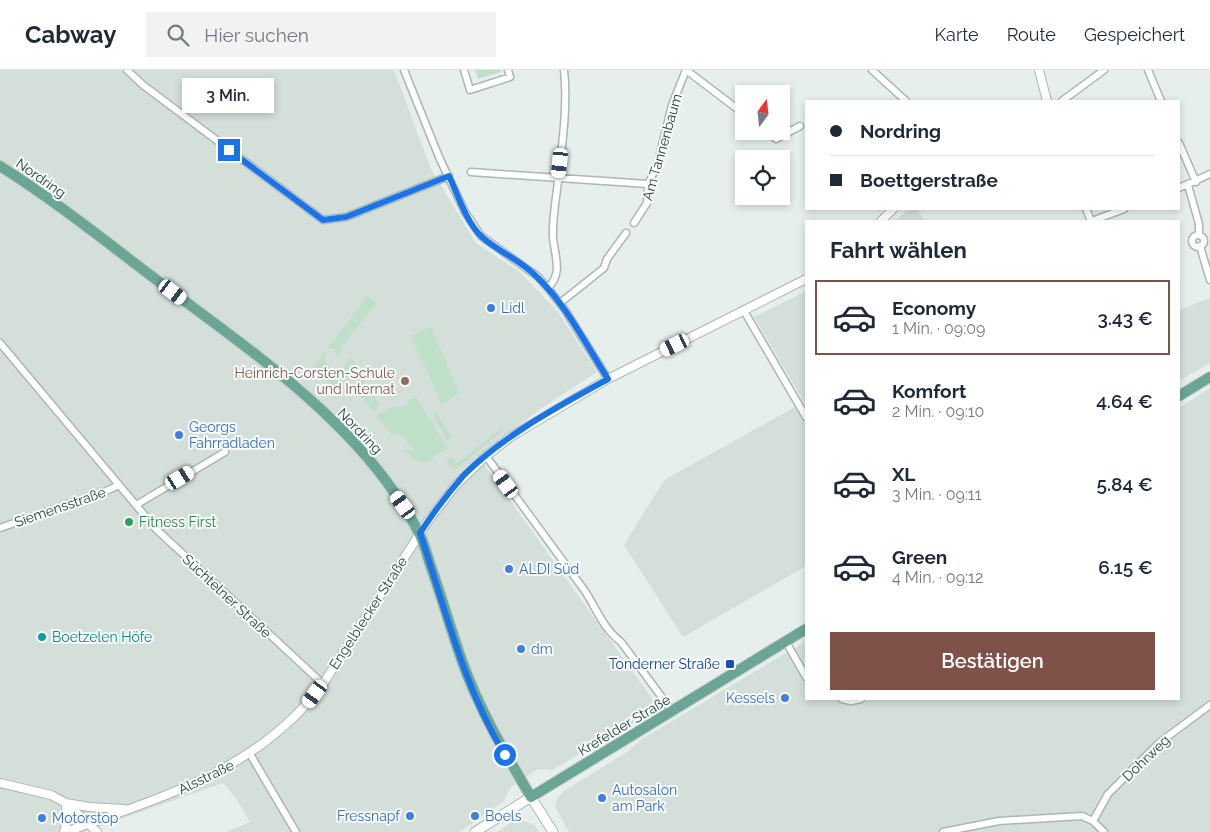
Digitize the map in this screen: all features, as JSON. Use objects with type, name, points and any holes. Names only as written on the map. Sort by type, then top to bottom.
[{"type":"main road","name":"Nordring","points":[[0,166],[110,244],[309,399],[373,463],[420,533],[462,661],[480,707],[496,740],[553,832]]},
{"type":"main road","points":[[1180,395],[1210,377]]},
{"type":"main road","name":"Krefelder Straße","points":[[476,832],[805,630]]},
{"type":"street","points":[[127,70],[143,85],[323,220],[346,217],[449,176]]},
{"type":"street","points":[[404,70],[465,212],[481,236],[536,276],[548,288],[560,303],[608,379]]},
{"type":"street","points":[[464,70],[470,90],[510,77],[508,70]]},
{"type":"street","points":[[548,288],[555,281],[558,266],[553,238],[565,94],[564,70]]},
{"type":"street","name":"Am Tannenbaum","points":[[634,222],[647,203],[648,184],[657,166],[672,105],[686,70],[735,107]]},
{"type":"street","points":[[872,70],[905,100]]},
{"type":"street","points":[[1039,70],[1047,100]]},
{"type":"street","points":[[1063,100],[1104,70]]},
{"type":"street","points":[[1148,70],[1161,100]]},
{"type":"street","points":[[790,131],[800,126]]},
{"type":"street","points":[[1180,145],[1196,182]]},
{"type":"street","points":[[471,172],[648,184]]},
{"type":"street","points":[[1180,188],[1210,174]]},
{"type":"street","points":[[1188,185],[1199,224],[1198,235],[1204,240],[1200,246],[1210,280]]},
{"type":"street","points":[[881,220],[893,210]]},
{"type":"street","points":[[1095,220],[1121,210]]},
{"type":"street","points":[[560,303],[604,268],[607,259],[626,233]]},
{"type":"street","name":"Engelblecker Straße","points":[[323,684],[420,533],[454,486],[486,456],[512,436],[608,379],[805,280]]},
{"type":"street","points":[[744,311],[805,415]]},
{"type":"street","name":"Süchtelner Straße","points":[[0,343],[156,529],[323,684]]},
{"type":"street","points":[[136,505],[225,452]]},
{"type":"street","points":[[486,456],[586,592],[595,611],[611,634],[621,642],[672,711]]},
{"type":"street","name":"Siemensstraße","points":[[0,528],[119,485]]},
{"type":"street","points":[[786,642],[805,675]]},
{"type":"street","name":"Alsstraße","points":[[65,832],[190,787],[250,754],[298,715],[323,684]]},
{"type":"street","name":"Dohrweg","points":[[1093,821],[1108,794],[1159,743],[1210,705]]},
{"type":"street","points":[[250,754],[296,832]]},
{"type":"street","points":[[0,783],[50,794],[66,803],[90,823],[97,832]]},
{"type":"street","points":[[66,803],[89,807],[129,809]]},
{"type":"street","points":[[65,832],[67,821],[66,803]]},
{"type":"street","points":[[943,832],[999,821],[1037,817],[1082,816],[1093,821],[1104,832]]},
{"type":"shaded area","points":[[0,70],[394,70],[431,169],[476,243],[520,272],[558,312],[597,372],[543,407],[479,457],[658,709],[552,770],[538,769],[511,787],[504,801],[460,832],[226,832],[250,822],[236,798],[223,783],[84,832],[0,832]]},
{"type":"shaded area","points":[[908,210],[918,210],[924,220],[896,220]]},
{"type":"shaded area","points":[[805,292],[805,567],[683,637],[624,545],[664,480],[804,402],[754,317]]},
{"type":"shaded area","points":[[1210,298],[1210,363],[1180,380],[1180,310]]},
{"type":"shaded area","points":[[1210,388],[1210,832],[569,832],[555,807],[557,799],[564,791],[627,752],[642,739],[805,642],[805,700],[1180,700],[1180,407]]},
{"type":"shaded area","points":[[517,819],[535,825],[539,832],[497,832]]},
{"type":"green space","points":[[475,70],[500,70],[501,72],[478,79]]},
{"type":"green space","points":[[367,296],[377,303],[341,347],[340,356],[334,352],[336,349],[328,348]]},
{"type":"green space","points":[[431,327],[459,393],[442,405],[411,336]]},
{"type":"green space","points":[[326,351],[324,360],[338,378],[350,357],[357,364],[339,390],[312,370]]},
{"type":"green space","points":[[362,379],[365,384],[360,391],[365,396],[370,390],[373,394],[369,400],[371,400],[373,395],[380,405],[374,412],[358,394],[357,386]]},
{"type":"green space","points":[[417,398],[448,450],[445,449],[424,464],[414,460],[405,450],[414,450],[402,435],[391,434],[376,416],[391,407],[406,406],[409,399]]},
{"type":"green space","points":[[436,412],[452,437],[447,440],[433,415]]},
{"type":"green space","points":[[503,427],[504,429],[455,470],[446,461],[453,457],[456,463],[458,463]]},
{"type":"place","name":"Lidl","points":[[491,308]]},
{"type":"place","name":"Heinrich-Corsten-Schule und Internat","points":[[405,381]]},
{"type":"place","name":"Georgs Fahrradladen","points":[[179,435]]},
{"type":"place","name":"Fitness First","points":[[129,522]]},
{"type":"place","name":"ALDI Süd","points":[[509,569]]},
{"type":"place","name":"Boetzelen Höfe","points":[[42,637]]},
{"type":"place","name":"dm","points":[[521,649]]},
{"type":"place","name":"Tonderner Straße","points":[[730,664]]},
{"type":"place","name":"Kessels","points":[[785,698]]},
{"type":"place","name":"Autosalon am Park","points":[[602,798]]},
{"type":"place","name":"Fressnapf","points":[[410,816]]},
{"type":"place","name":"Boels","points":[[475,816]]},
{"type":"place","name":"Motorstop","points":[[42,818]]},
{"type":"route","points":[[229,150],[323,220],[346,217],[449,176],[465,212],[481,236],[536,276],[548,288],[565,310],[608,379],[512,436],[486,456],[454,486],[420,533],[462,661],[480,707],[505,755]]}]
